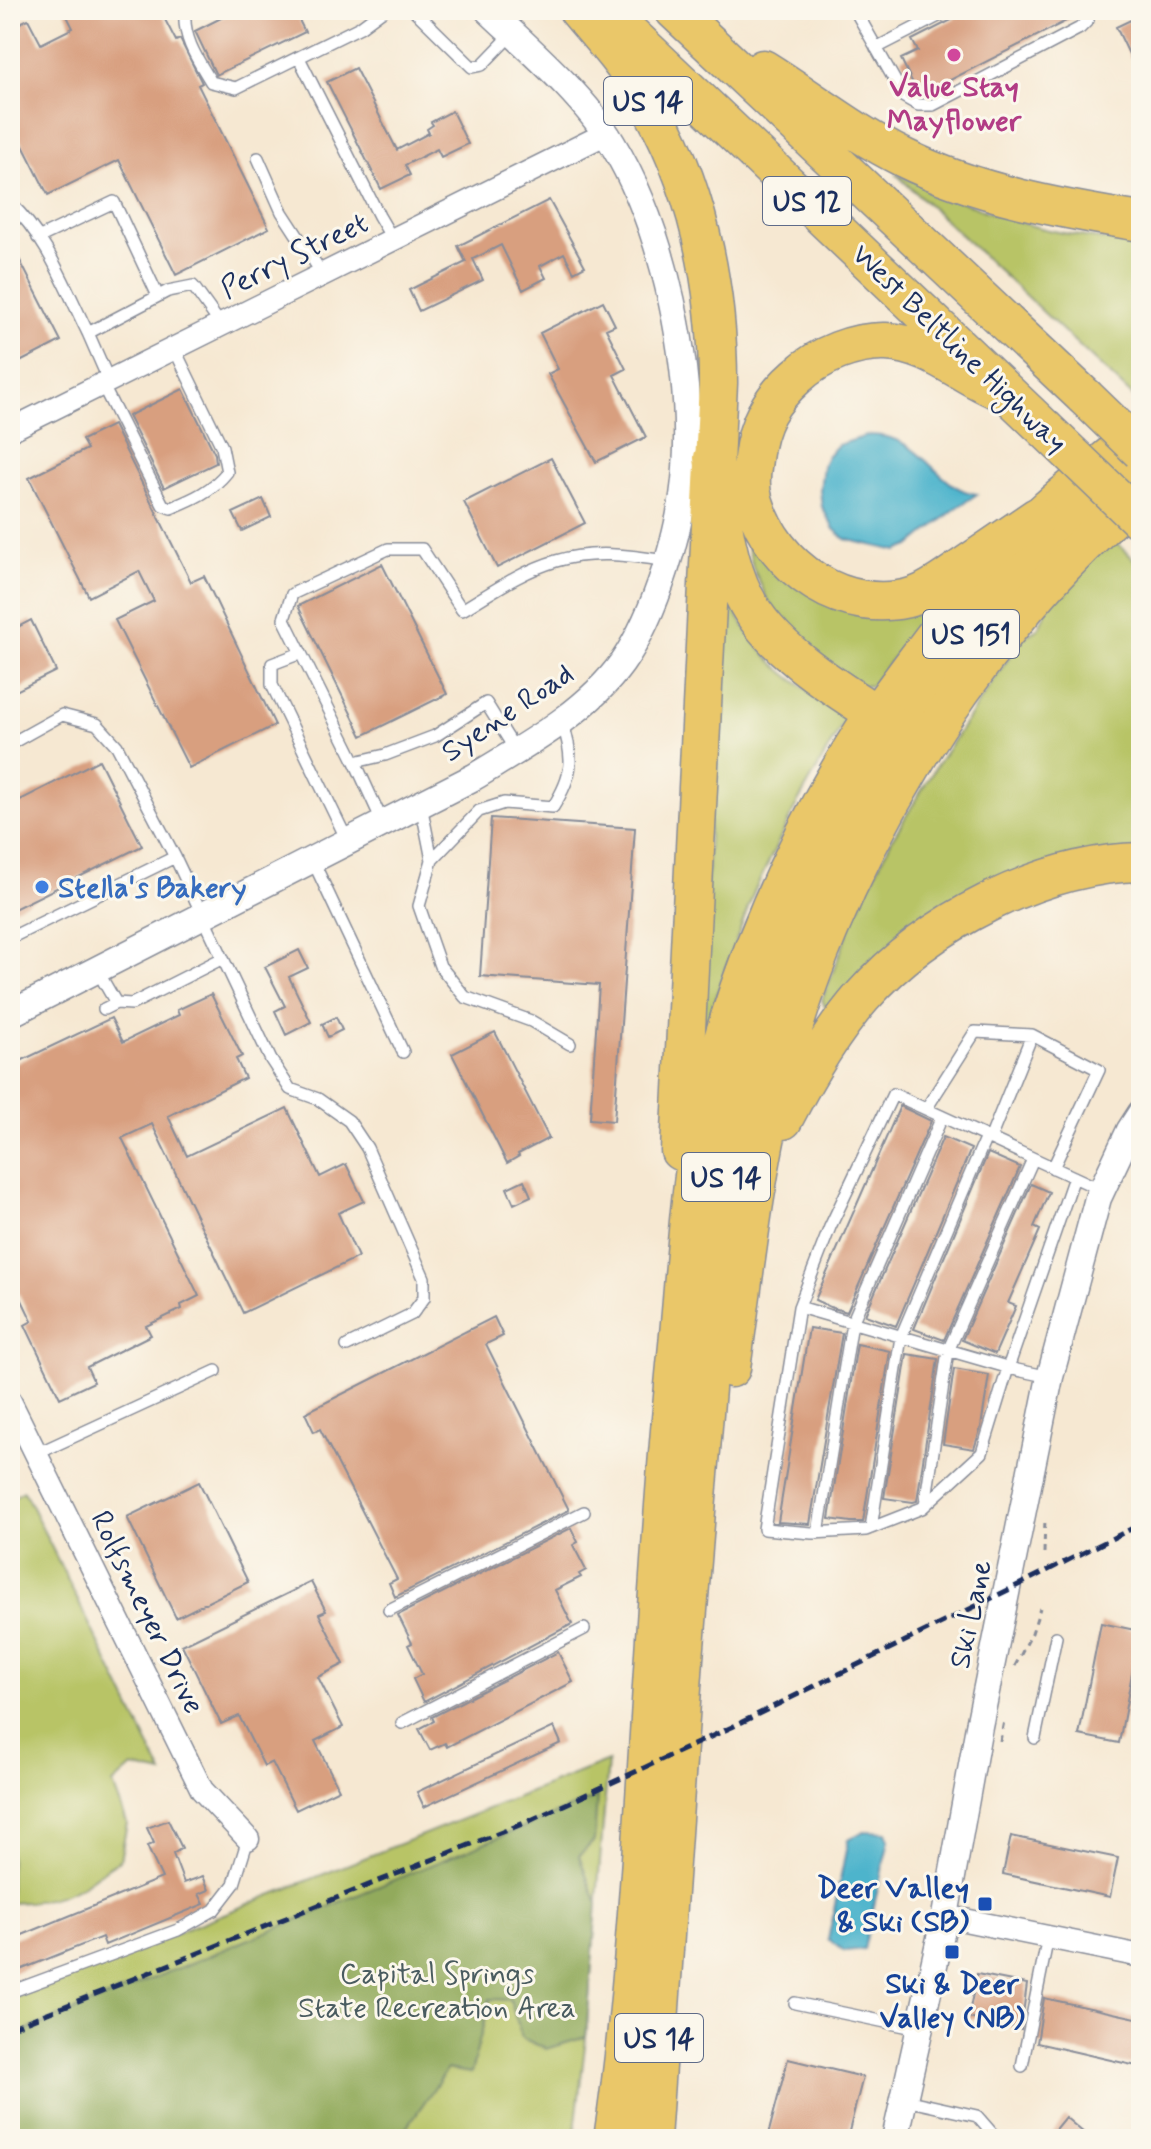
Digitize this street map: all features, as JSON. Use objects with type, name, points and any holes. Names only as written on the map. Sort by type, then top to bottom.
[{"type":"highway","name":"US 14","points":[[578,10],[619,58],[645,97],[666,138],[693,207],[707,263],[716,325],[718,383],[713,458]]},
{"type":"highway","name":"West Beltline Highway","points":[[605,10],[1141,521]]},
{"type":"highway","points":[[682,18],[857,132],[904,158],[983,188],[1141,222]]},
{"type":"highway","name":"West Beltline Highway","points":[[682,18],[1141,451]]},
{"type":"highway","points":[[1059,206],[1141,206]]},
{"type":"highway","points":[[1008,394],[988,386],[930,352],[902,344],[875,342],[825,356],[804,369],[778,393],[766,411],[756,437],[750,480],[754,502],[773,541],[812,581],[848,599],[879,601],[915,596],[1037,517]]},
{"type":"highway","points":[[713,458],[727,540],[743,595],[763,626],[790,654],[888,722]]},
{"type":"highway","points":[[673,1397],[681,1097],[713,458]]},
{"type":"highway","name":"US 14","points":[[684,1659],[774,1100],[790,1040],[831,923],[865,850],[903,782],[952,706],[1022,609],[1096,531],[1141,492]]},
{"type":"highway","name":"US 14","points":[[613,2139],[635,1934],[673,1397],[698,1150],[718,1057],[743,975],[774,896],[841,764],[888,722]]},
{"type":"highway","name":"US 14","points":[[651,2139],[684,1659],[726,1176],[744,1090],[770,997],[800,912],[888,722]]},
{"type":"highway","points":[[762,1162],[798,1091],[832,1035],[892,968],[947,927],[1007,894],[1046,879],[1141,862]]},
{"type":"main road","name":"US 14","points":[[888,722],[948,614],[1000,552],[1141,428]]},
{"type":"main road","name":"US 151","points":[[888,722],[942,669],[1000,598],[1062,537],[1141,470]]},
{"type":"street","name":"Syene Road","points":[[10,1014],[421,805],[516,751],[562,720],[599,688],[622,662],[653,603],[674,540],[686,470],[681,344],[663,271],[642,204],[605,134],[558,79],[488,10]]},
{"type":"street","name":"Perry Street","points":[[10,430],[605,134]]},
{"type":"street","name":"Ski Lane","points":[[895,2139],[945,1916],[979,1726],[1050,1377],[1102,1190],[1141,1113]]},
{"type":"street","name":"Rolfsmeyer Drive","points":[[10,1401],[202,1790],[248,1839]]},
{"type":"street","points":[[945,1916],[1141,1956]]},
{"type":"lane","points":[[191,10],[185,13],[184,27],[192,49],[211,82],[236,88],[360,27],[383,10]]},
{"type":"lane","points":[[414,10],[472,67],[482,65],[512,34]]},
{"type":"lane","points":[[855,10],[904,97],[918,105],[933,105],[1080,28],[1088,20],[1089,10]]},
{"type":"lane","points":[[876,48],[950,10]]},
{"type":"lane","points":[[299,58],[393,240]]},
{"type":"lane","points":[[258,158],[289,224],[323,275]]},
{"type":"lane","points":[[38,238],[114,202],[158,296]]},
{"type":"lane","points":[[10,203],[27,219],[38,238],[88,333],[106,383],[163,505],[171,508],[201,495],[227,472],[222,447],[174,348]]},
{"type":"lane","points":[[88,333],[168,291],[193,286],[221,325]]},
{"type":"lane","points":[[384,824],[284,619],[292,594],[388,549],[422,549],[462,610],[515,578],[556,561],[597,555],[626,555],[667,561]]},
{"type":"lane","points":[[301,653],[272,664],[272,685],[348,842]]},
{"type":"lane","points":[[355,762],[385,755],[435,736],[486,703],[516,751]]},
{"type":"lane","points":[[10,744],[62,715],[97,724],[117,746],[204,916],[271,1060],[290,1089],[318,1099],[349,1121],[367,1148],[424,1278],[424,1298],[412,1314],[347,1346]]},
{"type":"lane","points":[[432,860],[479,811],[504,803],[553,807],[569,783],[570,745],[562,720]]},
{"type":"lane","points":[[421,805],[432,860],[419,906],[440,966],[465,997],[531,1021],[570,1044]]},
{"type":"lane","points":[[10,938],[175,857]]},
{"type":"lane","points":[[313,860],[403,1052]]},
{"type":"lane","points":[[104,1009],[116,1003],[132,1004],[223,958]]},
{"type":"lane","points":[[97,970],[116,1003]]},
{"type":"lane","points":[[926,1109],[975,1032],[1032,1035],[1099,1070],[1053,1168]]},
{"type":"lane","points":[[871,1528],[901,1337],[1032,1035]]},
{"type":"lane","points":[[1074,1177],[982,1453],[925,1505],[871,1528],[818,1533],[764,1529],[799,1307],[830,1227],[893,1094],[1033,1159],[1074,1177],[1102,1190]]},
{"type":"lane","points":[[818,1533],[852,1323],[942,1117]]},
{"type":"lane","points":[[925,1505],[948,1351],[1033,1159]]},
{"type":"lane","points":[[799,1307],[1008,1368],[1050,1377]]},
{"type":"lane","points":[[36,1454],[216,1371]]},
{"type":"lane","points":[[389,1610],[584,1512]]},
{"type":"lane","points":[[402,1723],[584,1629]]},
{"type":"lane","points":[[1035,1738],[1056,1637]]},
{"type":"lane","points":[[10,1992],[178,1930],[214,1910],[234,1884],[248,1839]]},
{"type":"lane","points":[[1022,2066],[1048,1937]]},
{"type":"lane","points":[[795,2003],[920,2029]]},
{"type":"lane","points":[[905,2100],[977,2116],[997,2139]]},
{"type":"path","points":[[1011,1678],[1040,1608]]},
{"type":"path","points":[[999,1746],[1004,1718]]},
{"type":"green space","points":[[896,174],[982,210],[1048,230],[1141,242],[1141,404]]},
{"type":"green space","points":[[751,525],[768,556],[930,610],[871,686],[859,685],[809,654],[768,601],[753,568],[745,533]]},
{"type":"green space","points":[[1111,537],[1141,566],[1141,850],[1100,854],[831,1008],[825,1007],[822,1000],[852,922],[891,841],[940,760],[1023,637],[1038,629],[1057,587]]},
{"type":"green space","points":[[718,594],[728,596],[749,635],[775,664],[846,718],[797,804],[754,892],[720,984],[700,1058]]},
{"type":"green space","points":[[24,1491],[163,1774],[132,1767],[113,1784],[127,1823],[120,1860],[70,1892],[45,1900],[10,1903],[10,1499]]},
{"type":"green space","name":"Capital Springs State Recreation Area","points":[[608,1761],[586,2037],[574,2139],[10,2139],[10,1999]]},
{"type":"green space","name":"Capital Springs State Recreation Area","points":[[597,1797],[594,1841],[579,1856],[597,1904],[586,2037],[546,2049],[522,2038],[510,2000],[490,1999],[471,2073],[447,2069],[399,2139],[10,2139],[10,2037]]},
{"type":"water","points":[[870,435],[888,437],[904,444],[951,483],[977,494],[910,546],[897,551],[845,539],[834,529],[822,507],[820,490],[823,466],[827,456],[838,445]]},
{"type":"water","points":[[864,1831],[886,1832],[889,1840],[864,1949],[845,1951],[828,1940],[848,1840]]},
{"type":"building","points":[[64,10],[160,10],[176,41],[180,39],[202,83],[198,85],[269,228],[176,275],[119,160],[48,195],[10,120],[10,28],[28,19],[41,44],[73,28]]},
{"type":"building","points":[[237,10],[294,10],[305,32],[216,75],[195,31]]},
{"type":"building","name":"Value Stay Mayflower","points":[[971,10],[1080,10],[1080,14],[919,96],[901,59],[918,51],[912,40]]},
{"type":"building","points":[[1141,15],[1141,79],[1116,27]]},
{"type":"building","points":[[355,68],[397,150],[429,133],[427,129],[433,125],[431,122],[452,111],[468,144],[441,157],[437,149],[405,165],[410,175],[381,189],[327,82]]},
{"type":"building","points":[[549,200],[585,266],[574,272],[564,253],[540,266],[546,278],[523,290],[501,245],[473,259],[483,280],[419,311],[409,290],[466,262],[458,246]]},
{"type":"building","points":[[10,241],[61,341],[10,367]]},
{"type":"building","points":[[603,301],[615,325],[606,329],[626,369],[614,375],[646,437],[596,462],[548,374],[558,369],[540,333]]},
{"type":"building","points":[[183,389],[215,454],[216,463],[164,488],[128,416]]},
{"type":"building","points":[[113,425],[191,582],[204,576],[275,725],[189,768],[115,620],[154,601],[139,571],[89,597],[29,478],[87,449],[82,440]]},
{"type":"building","points":[[551,458],[585,523],[497,568],[464,502]]},
{"type":"building","points":[[263,499],[271,517],[242,531],[233,513]]},
{"type":"building","points":[[382,564],[447,694],[362,736],[298,606]]},
{"type":"building","points":[[31,620],[56,671],[10,694],[10,631]]},
{"type":"building","points":[[99,760],[142,846],[10,911],[10,805]]},
{"type":"building","points":[[491,818],[635,828],[614,1121],[590,1119],[599,985],[480,976]]},
{"type":"building","points":[[299,950],[308,968],[289,977],[311,1022],[286,1035],[275,1011],[285,1006],[265,967]]},
{"type":"building","points":[[211,994],[242,1056],[236,1059],[245,1078],[168,1116],[187,1156],[287,1108],[320,1177],[346,1164],[364,1201],[338,1213],[358,1257],[243,1313],[152,1124],[122,1138],[199,1296],[181,1305],[182,1309],[146,1326],[151,1335],[87,1367],[94,1382],[60,1398],[25,1325],[32,1321],[10,1275],[10,1066],[111,1018],[123,1042],[179,1015],[177,1010]]},
{"type":"building","points":[[336,1017],[342,1030],[328,1037],[322,1024]]},
{"type":"building","points":[[495,1032],[549,1138],[507,1163],[452,1054]]},
{"type":"building","points":[[900,1106],[931,1121],[847,1312],[830,1307],[815,1300]]},
{"type":"building","points":[[943,1137],[971,1149],[896,1326],[865,1315]]},
{"type":"building","points":[[988,1153],[1020,1167],[944,1340],[914,1329]]},
{"type":"building","points":[[524,1180],[531,1196],[514,1204],[507,1188]]},
{"type":"building","points":[[1031,1184],[1049,1192],[1034,1227],[1040,1230],[1008,1303],[1016,1306],[995,1354],[962,1340]]},
{"type":"building","points":[[494,1317],[503,1336],[486,1344],[569,1510],[395,1597],[389,1583],[397,1579],[320,1429],[314,1432],[305,1413]]},
{"type":"building","points":[[809,1328],[842,1333],[810,1524],[778,1522]]},
{"type":"building","points":[[857,1344],[890,1351],[863,1522],[851,1522],[829,1519]]},
{"type":"building","points":[[907,1354],[938,1359],[917,1501],[913,1502],[884,1498]]},
{"type":"building","points":[[954,1369],[989,1375],[981,1427],[974,1449],[943,1444]]},
{"type":"building","points":[[199,1482],[248,1582],[176,1618],[127,1517]]},
{"type":"building","points":[[571,1528],[578,1542],[573,1545],[586,1570],[579,1574],[581,1577],[555,1590],[572,1624],[424,1702],[413,1679],[422,1674],[408,1645],[412,1643],[398,1615]]},
{"type":"building","points":[[311,1582],[326,1611],[319,1614],[344,1664],[318,1677],[343,1727],[315,1741],[339,1789],[296,1810],[272,1762],[264,1766],[239,1716],[221,1724],[182,1645]]},
{"type":"building","points":[[1101,1623],[1140,1631],[1119,1743],[1079,1735]]},
{"type":"building","points":[[558,1652],[573,1682],[447,1747],[445,1743],[430,1750],[419,1729],[434,1721],[432,1717]]},
{"type":"building","points":[[554,1727],[561,1743],[424,1807],[417,1792]]},
{"type":"building","points":[[168,1820],[182,1848],[173,1854],[184,1883],[203,1876],[209,1890],[199,1894],[204,1904],[105,1945],[102,1937],[10,1974],[10,1940],[162,1878],[147,1846],[154,1843],[147,1828]]},
{"type":"building","points":[[1011,1836],[1118,1858],[1110,1897],[1003,1874]]},
{"type":"building","points":[[977,1974],[1027,1984],[1021,2029],[968,2018]]},
{"type":"building","points":[[1044,1998],[1141,2019],[1141,2067],[1037,2043]]},
{"type":"building","points":[[788,2059],[863,2077],[847,2139],[767,2139]]},
{"type":"building","points":[[1065,2117],[1091,2139],[1047,2139]]},
{"type":"railway","points":[[10,2028],[527,1822],[732,1727],[1141,1524]]},
{"type":"place","name":"Value Stay Mayflower","points":[[954,55]]},
{"type":"place","name":"Stella's Bakery","points":[[42,887]]},
{"type":"place","name":"Deer Valley & Ski (SB)","points":[[985,1904]]},
{"type":"place","name":"Ski & Deer Valley (NB)","points":[[952,1952]]}]
